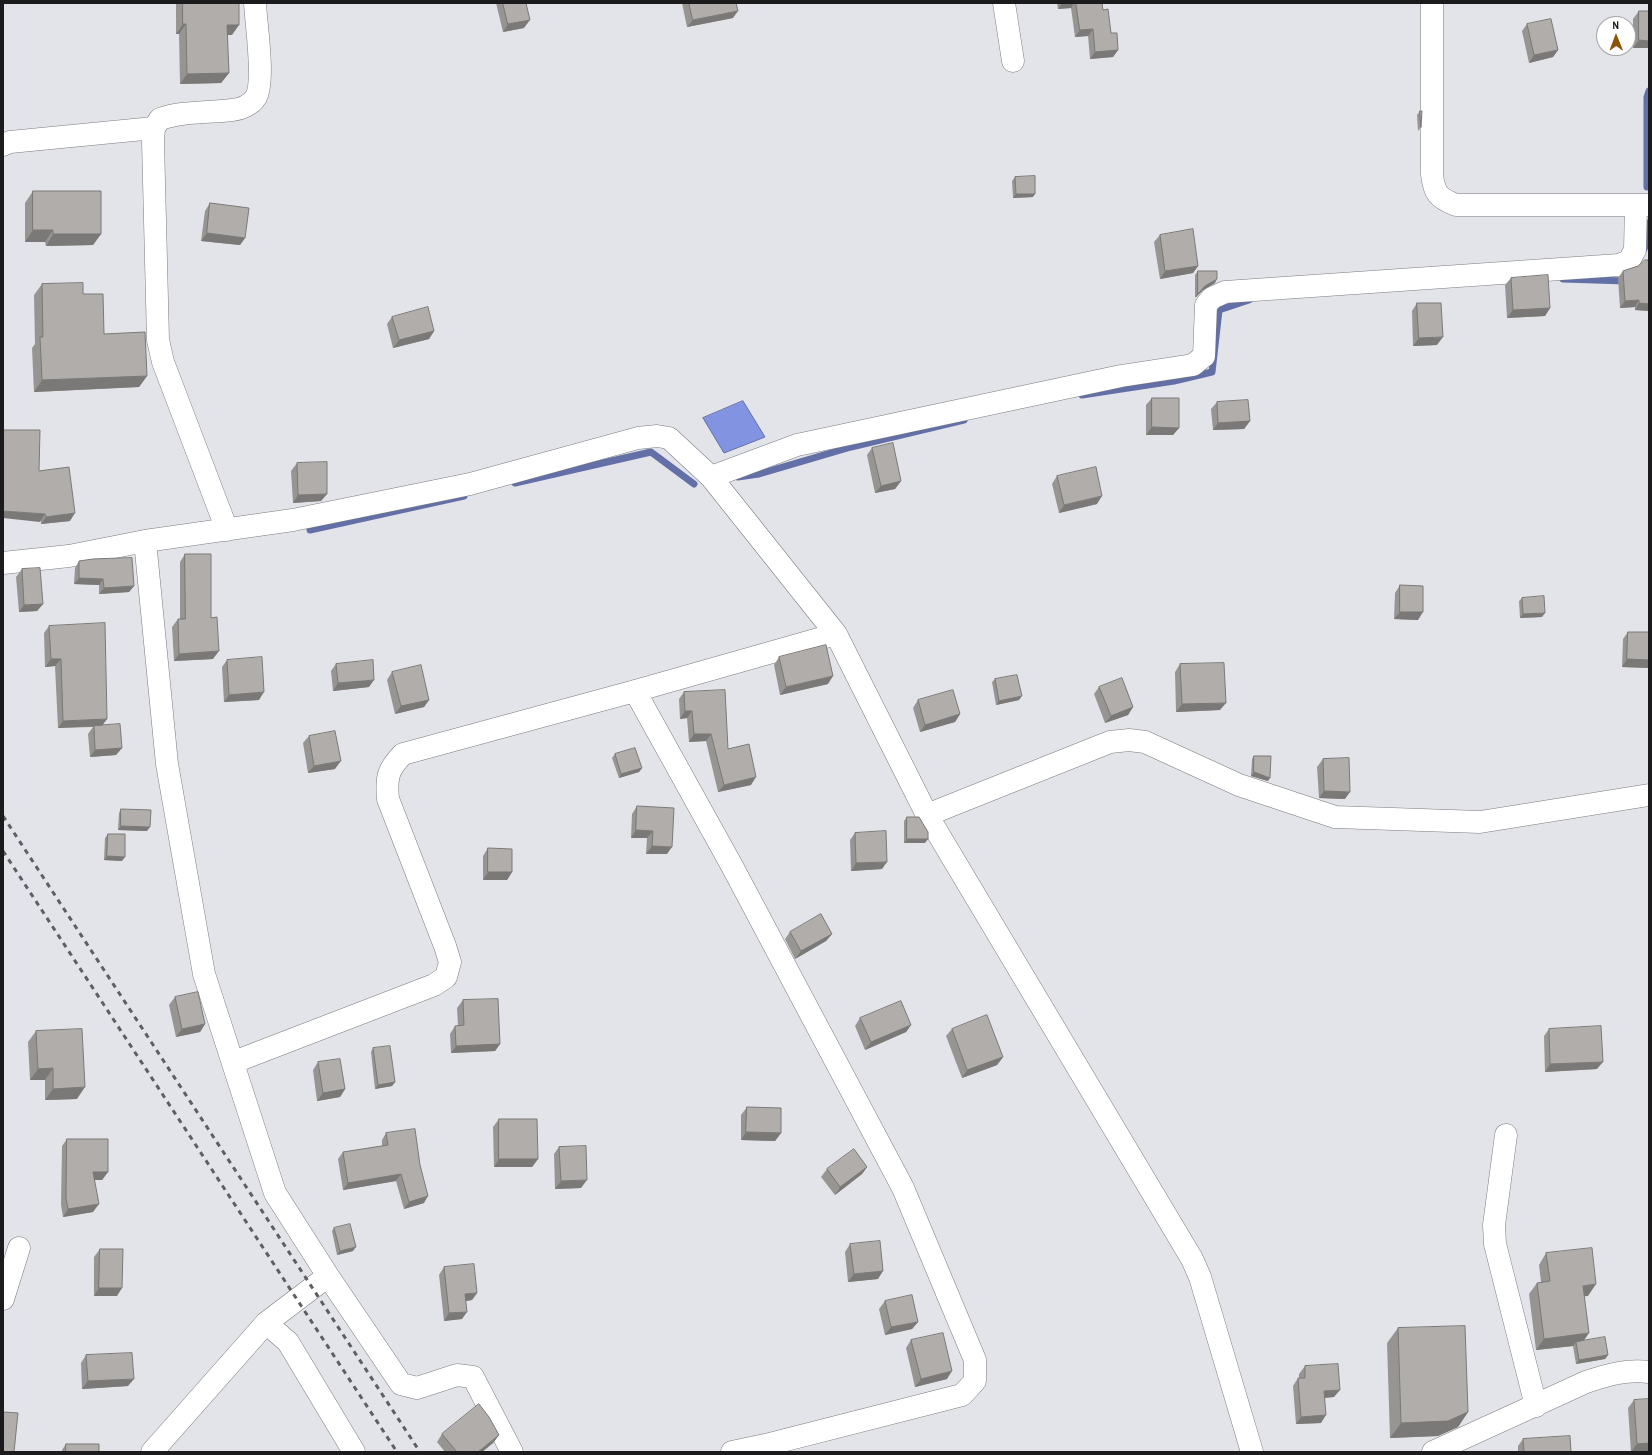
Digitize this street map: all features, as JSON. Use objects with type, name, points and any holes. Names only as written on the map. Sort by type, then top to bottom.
[{"type":"street","points":[[227,530],[163,362],[158,340],[154,128],[160,119],[173,114],[234,110],[247,106],[255,98],[260,84],[255,3]]},
{"type":"street","points":[[1004,3],[1013,61]]},
{"type":"street","points":[[711,477],[797,446],[1121,376],[1193,365],[1204,356],[1206,305],[1212,298],[1225,292],[1619,265],[1629,261],[1635,250],[1643,205],[1456,204],[1442,199],[1434,188],[1432,174],[1432,3]]},
{"type":"street","points":[[3,145],[10,142],[154,128]]},
{"type":"street","points":[[3,563],[69,556],[145,541],[292,520],[470,484],[638,438],[669,438],[711,477],[836,634],[927,815],[1192,1259],[1200,1277],[1252,1452]]},
{"type":"street","points":[[145,541],[168,771],[204,974],[234,1062],[275,1193],[328,1276],[401,1384],[417,1388],[457,1375],[473,1376],[512,1452]]},
{"type":"street","points":[[234,1062],[434,985],[446,977],[450,962],[445,946],[388,799],[386,782],[392,765],[403,754],[635,692],[836,634]]},
{"type":"street","points":[[635,692],[732,866],[903,1188],[975,1360],[975,1381],[962,1395],[773,1448],[732,1452]]},
{"type":"street","points":[[927,815],[1110,742],[1128,740],[1145,742],[1240,785],[1335,817],[1480,822],[1649,795]]},
{"type":"street","points":[[1506,1135],[1494,1225],[1496,1244],[1536,1406]]},
{"type":"street","points":[[3,1299],[18,1248]]},
{"type":"street","points":[[152,1452],[266,1323],[328,1276]]},
{"type":"street","points":[[266,1323],[288,1342],[354,1452]]},
{"type":"street","points":[[1433,1452],[1586,1382],[1612,1374],[1638,1371],[1649,1372]]},
{"type":"water","points":[[743,401],[765,437],[724,453],[703,418]]},
{"type":"building","points":[[183,3],[239,3],[239,25],[227,25],[229,73],[187,74],[186,24],[183,24]]},
{"type":"building","points":[[503,3],[526,3],[530,20],[508,24]]},
{"type":"building","points":[[689,3],[736,3],[738,11],[693,20]]},
{"type":"building","points":[[1076,3],[1102,3],[1103,10],[1108,9],[1111,33],[1117,33],[1118,50],[1095,52],[1093,29],[1080,30]]},
{"type":"building","points":[[1639,11],[1649,11],[1649,41],[1639,40]]},
{"type":"building","points":[[1551,19],[1558,50],[1534,55],[1527,24]]},
{"type":"building","points":[[1420,111],[1422,111],[1421,127]]},
{"type":"building","points":[[1035,176],[1035,194],[1016,194],[1015,177]]},
{"type":"building","points":[[33,191],[101,191],[101,234],[53,234],[53,230],[33,230]]},
{"type":"building","points":[[210,203],[249,208],[245,238],[207,233]]},
{"type":"building","points":[[1193,229],[1198,266],[1165,271],[1160,235]]},
{"type":"building","points":[[1645,260],[1649,260],[1649,304],[1639,303],[1639,300],[1625,301],[1623,271],[1638,266]]},
{"type":"building","points":[[1198,271],[1217,271],[1217,279],[1205,286],[1199,293],[1198,293]]},
{"type":"building","points":[[1548,275],[1550,308],[1513,310],[1511,278]]},
{"type":"building","points":[[83,283],[83,294],[103,294],[104,334],[145,332],[147,376],[42,380],[40,337],[43,337],[42,284]]},
{"type":"building","points":[[1417,303],[1441,303],[1443,337],[1419,338]]},
{"type":"building","points":[[428,307],[434,331],[399,340],[392,317]]},
{"type":"building","points":[[1152,398],[1179,398],[1179,428],[1152,427]]},
{"type":"building","points":[[1248,400],[1250,421],[1218,423],[1217,402]]},
{"type":"building","points":[[3,430],[40,430],[39,471],[69,467],[75,513],[46,517],[45,514],[3,511]]},
{"type":"building","points":[[893,443],[901,481],[881,486],[872,448]]},
{"type":"building","points":[[327,462],[327,494],[298,495],[297,463]]},
{"type":"building","points":[[1096,467],[1102,496],[1064,505],[1057,476]]},
{"type":"building","points":[[185,554],[211,554],[211,618],[217,617],[219,651],[179,654],[178,619],[185,619]]},
{"type":"building","points":[[132,558],[134,586],[104,588],[103,579],[79,578],[79,561],[93,559]]},
{"type":"building","points":[[40,568],[43,604],[24,605],[22,569]]},
{"type":"building","points":[[1400,585],[1423,586],[1423,612],[1400,612]]},
{"type":"building","points":[[1544,596],[1545,613],[1523,614],[1522,598]]},
{"type":"building","points":[[105,623],[107,719],[63,721],[61,659],[51,659],[49,626]]},
{"type":"building","points":[[1628,632],[1649,632],[1649,660],[1627,659]]},
{"type":"building","points":[[826,645],[833,676],[786,687],[779,657]]},
{"type":"building","points":[[262,657],[264,692],[229,695],[227,660]]},
{"type":"building","points":[[373,660],[374,680],[338,683],[336,664]]},
{"type":"building","points":[[1224,663],[1226,703],[1182,704],[1180,664]]},
{"type":"building","points":[[421,665],[429,700],[401,706],[392,672]]},
{"type":"building","points":[[1017,675],[1022,696],[999,701],[995,679]]},
{"type":"building","points":[[1122,678],[1133,707],[1111,716],[1099,687]]},
{"type":"building","points":[[725,690],[728,749],[749,744],[756,777],[724,785],[711,734],[694,734],[692,711],[685,711],[684,692]]},
{"type":"building","points":[[953,690],[960,714],[925,725],[918,700]]},
{"type":"building","points":[[120,724],[122,748],[95,750],[94,726]]},
{"type":"building","points":[[335,731],[341,761],[314,766],[309,736]]},
{"type":"building","points":[[635,748],[642,768],[621,774],[615,754]]},
{"type":"building","points":[[1254,756],[1271,756],[1270,778],[1254,772]]},
{"type":"building","points":[[1349,758],[1350,792],[1324,791],[1323,759]]},
{"type":"building","points":[[637,806],[674,808],[672,847],[652,846],[653,831],[636,830]]},
{"type":"building","points":[[121,809],[151,810],[150,827],[121,826]]},
{"type":"building","points":[[907,817],[919,817],[928,832],[928,839],[907,839]]},
{"type":"building","points":[[886,831],[887,862],[856,863],[855,833]]},
{"type":"building","points":[[108,834],[125,834],[125,857],[107,856]]},
{"type":"building","points":[[488,848],[512,849],[512,872],[488,872]]},
{"type":"building","points":[[821,914],[832,934],[801,951],[790,932]]},
{"type":"building","points":[[198,992],[205,1024],[182,1029],[175,997]]},
{"type":"building","points":[[498,999],[500,1044],[456,1046],[455,1026],[464,1025],[463,1000]]},
{"type":"building","points":[[901,1001],[911,1025],[871,1042],[860,1018]]},
{"type":"building","points":[[987,1015],[1003,1057],[967,1070],[952,1029]]},
{"type":"building","points":[[1601,1026],[1603,1062],[1550,1064],[1549,1029]]},
{"type":"building","points":[[82,1029],[85,1087],[53,1089],[53,1068],[38,1069],[36,1031]]},
{"type":"building","points":[[390,1046],[395,1082],[378,1085],[373,1048]]},
{"type":"building","points":[[340,1059],[345,1089],[323,1093],[318,1062]]},
{"type":"building","points":[[747,1107],[781,1108],[781,1133],[746,1132]]},
{"type":"building","points":[[499,1119],[537,1119],[538,1159],[499,1159]]},
{"type":"building","points":[[415,1129],[420,1165],[428,1196],[409,1202],[401,1174],[348,1183],[343,1152],[388,1145],[386,1133]]},
{"type":"building","points":[[67,1139],[108,1139],[108,1172],[93,1172],[99,1204],[68,1209],[66,1198]]},
{"type":"building","points":[[586,1146],[587,1180],[561,1181],[559,1147]]},
{"type":"building","points":[[854,1149],[867,1167],[840,1187],[827,1169]]},
{"type":"building","points":[[350,1224],[356,1247],[340,1251],[334,1228]]},
{"type":"building","points":[[880,1241],[883,1271],[854,1274],[850,1244]]},
{"type":"building","points":[[1592,1248],[1596,1284],[1583,1286],[1589,1333],[1544,1339],[1537,1283],[1550,1281],[1546,1253]]},
{"type":"building","points":[[100,1249],[123,1249],[122,1288],[99,1288]]},
{"type":"building","points":[[474,1264],[477,1293],[465,1294],[467,1312],[449,1313],[444,1267]]},
{"type":"building","points":[[912,1295],[918,1322],[891,1327],[885,1301]]},
{"type":"building","points":[[1465,1326],[1468,1412],[1448,1421],[1401,1423],[1398,1328]]},
{"type":"building","points":[[943,1333],[952,1371],[921,1379],[911,1340]]},
{"type":"building","points":[[1605,1337],[1608,1355],[1579,1360],[1576,1342]]},
{"type":"building","points":[[132,1353],[134,1379],[88,1381],[86,1355]]},
{"type":"building","points":[[1338,1364],[1340,1390],[1324,1391],[1326,1415],[1301,1417],[1298,1378],[1305,1378],[1305,1366]]},
{"type":"building","points":[[1649,1399],[1649,1443],[1637,1444],[1634,1400]]},
{"type":"building","points":[[479,1404],[489,1417],[499,1435],[478,1452],[457,1452],[442,1434]]},
{"type":"building","points":[[3,1412],[18,1413],[14,1452],[3,1452]]},
{"type":"building","points":[[1570,1436],[1571,1452],[1524,1452],[1523,1439]]},
{"type":"building","points":[[66,1444],[99,1444],[99,1452],[66,1452]]},
{"type":"waterway","points":[[1647,187],[1647,97],[1649,91]]},
{"type":"waterway","points":[[1643,251],[1648,240],[1647,223]]},
{"type":"waterway","points":[[1563,279],[1626,281]]},
{"type":"waterway","points":[[1082,395],[1174,381],[1212,372],[1219,310],[1249,300]]},
{"type":"waterway","points":[[738,477],[759,474],[851,447],[964,420]]},
{"type":"waterway","points":[[515,483],[651,452],[694,484]]},
{"type":"waterway","points":[[310,530],[464,496]]},
{"type":"railway","points":[[3,816],[420,1452]]},
{"type":"railway","points":[[3,851],[397,1452]]}]
